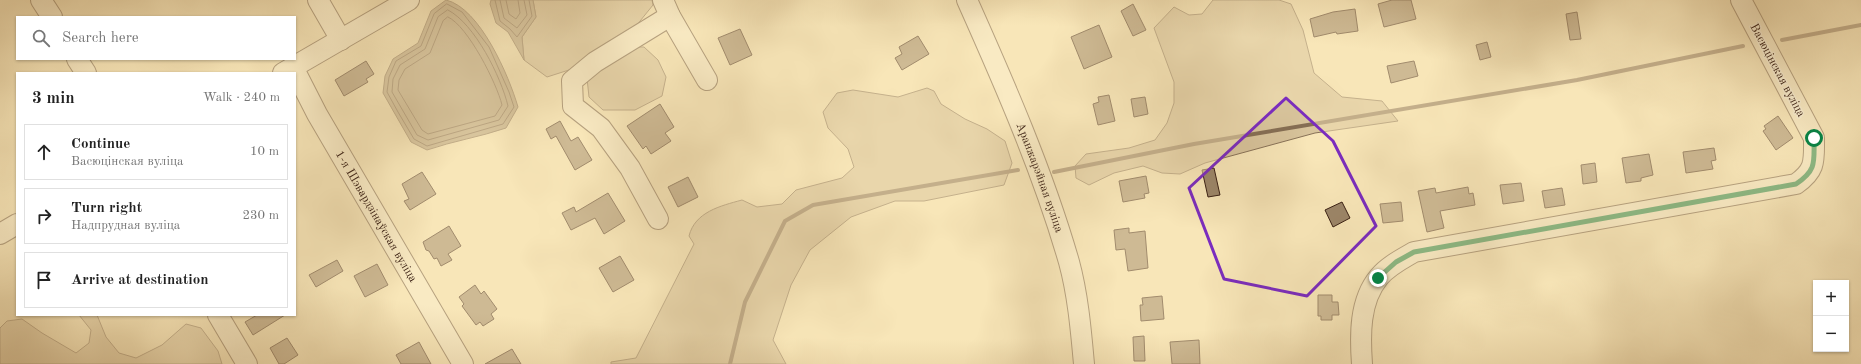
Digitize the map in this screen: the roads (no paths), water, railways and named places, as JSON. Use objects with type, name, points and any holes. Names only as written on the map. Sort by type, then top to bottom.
[{"type":"street","points":[[42,0],[51,16]]},
{"type":"street","points":[[318,0],[341,40]]},
{"type":"street","points":[[288,70],[409,0]]},
{"type":"street","name":"Аранжарэйная вуліца","points":[[967,0],[990,51],[1044,187],[1069,264],[1080,323],[1084,364]]},
{"type":"street","name":"Васюцінская вуліца","points":[[1362,364],[1360,336],[1366,302],[1378,278],[1396,262],[1414,252],[1796,184],[1805,178],[1814,164],[1814,138],[1741,0]]},
{"type":"street","points":[[658,219],[630,168],[601,128],[573,106],[572,81],[666,8],[707,80]]},
{"type":"street","points":[[78,60],[85,72]]},
{"type":"street","name":"1-я Шэвардзінаўская вуліца","points":[[296,82],[320,120],[463,364]]},
{"type":"street","points":[[0,234],[16,225]]},
{"type":"street","points":[[219,316],[247,364]]},
{"type":"water","points":[[446,0],[458,6],[470,16],[481,29],[508,78],[518,107],[506,128],[427,150],[411,142],[383,93],[385,76],[393,59],[418,43],[431,11]]},
{"type":"water","points":[[491,0],[533,0],[536,17],[522,37],[524,60],[508,32],[496,23],[490,4]]},
{"type":"waterway","points":[[1782,40],[1861,25]]},
{"type":"waterway","points":[[1054,172],[1194,144],[1577,80],[1743,46]]},
{"type":"waterway","points":[[730,364],[745,302],[785,221],[813,205],[1018,170]]}]
